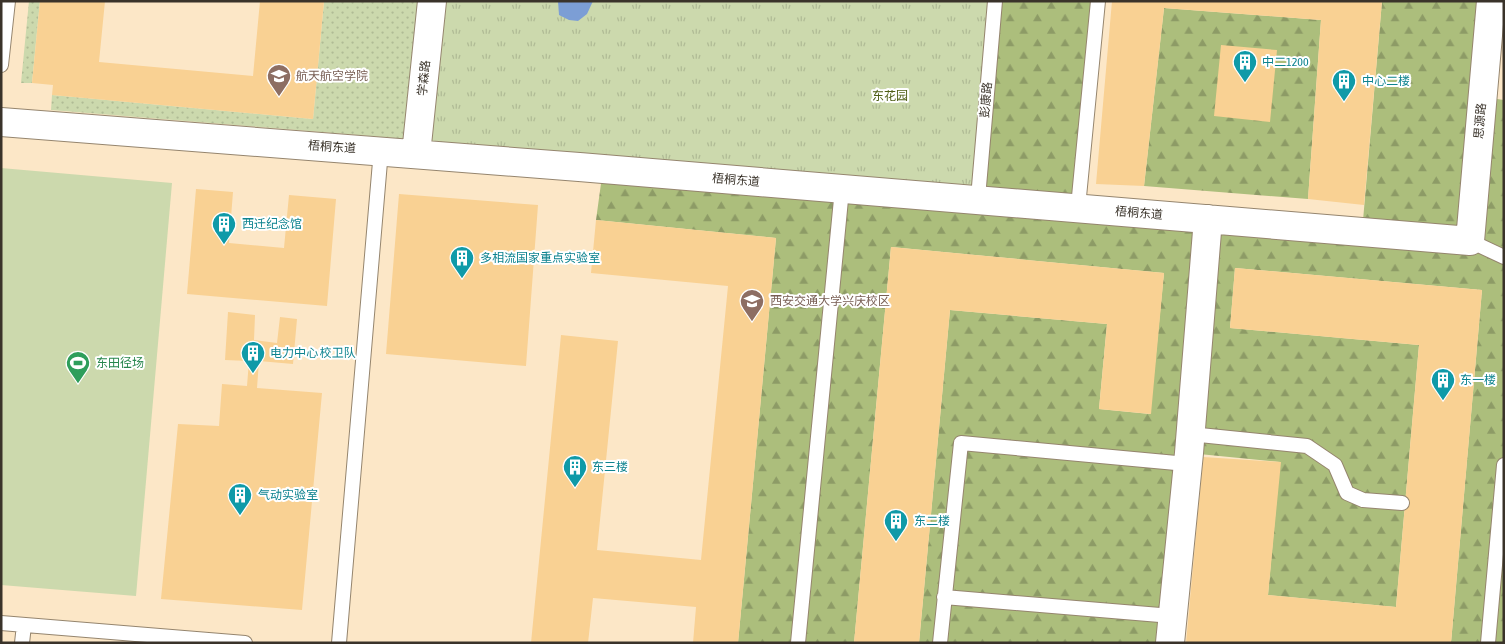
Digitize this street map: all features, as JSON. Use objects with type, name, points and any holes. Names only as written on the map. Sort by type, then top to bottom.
[{"type":"street","name":"学森路","points":[[416,154],[432,1]]},
{"type":"street","name":"思源路","points":[[1470,241],[1491,1]]},
{"type":"street","name":"梧桐东道","points":[[1,122],[380,150],[842,189],[978,198],[1470,241]]},
{"type":"street","points":[[1170,643],[1208,219]]},
{"type":"lane","points":[[1,65],[8,1]]},
{"type":"lane","name":"彭康路","points":[[978,198],[995,1]]},
{"type":"lane","points":[[1078,207],[1098,1]]},
{"type":"lane","points":[[339,643],[380,150]]},
{"type":"lane","points":[[798,643],[842,189]]},
{"type":"lane","points":[[1470,241],[1504,257]]},
{"type":"lane","points":[[1190,434],[1307,446],[1335,465],[1347,493],[1363,500],[1402,503]]},
{"type":"lane","points":[[940,643],[961,443],[1187,464]]},
{"type":"lane","points":[[1488,643],[1504,465]]},
{"type":"lane","points":[[944,597],[1172,616]]},
{"type":"lane","points":[[1,623],[245,643]]},
{"type":"lane","points":[[22,643],[24,625]]},
{"type":"shaded area","name":"西安交通大学兴庆校区","points":[[1,1],[1504,1],[1504,643],[1,643]]},
{"type":"green space","points":[[29,1],[40,1],[32,83],[21,83]]},
{"type":"green space","points":[[324,1],[431,1],[418,140],[51,110],[52,95],[313,119]]},
{"type":"green space","name":"东花园","points":[[432,1],[995,1],[978,198],[416,154]]},
{"type":"green space","points":[[995,1],[1098,1],[1078,207],[978,198]]},
{"type":"green space","points":[[1382,1],[1491,1],[1483,97],[1504,100],[1504,643],[1451,643],[1482,290],[1235,268],[1230,328],[1419,345],[1396,607],[1268,595],[1280,462],[1189,453],[1170,643],[919,643],[950,310],[1107,324],[1099,409],[1150,414],[1164,273],[891,247],[854,643],[738,643],[776,238],[596,220],[603,169],[1362,232]]},
{"type":"green space","points":[[1164,8],[1321,20],[1308,199],[1144,186]]},
{"type":"green space","name":"东田径场","points":[[1,168],[172,183],[136,596],[1,585]]},
{"type":"water","points":[[558,1],[593,1],[587,14],[578,21],[569,20],[559,15]]},
{"type":"building","points":[[40,1],[105,1],[99,62],[253,76],[260,1],[324,1],[313,119],[52,95],[53,85],[32,83]]},
{"type":"building","name":"中心二楼","points":[[1112,1],[1382,1],[1364,205],[1308,199],[1321,20],[1164,8],[1144,186],[1096,184]]},
{"type":"building","name":"中二1200","points":[[1221,45],[1277,50],[1270,122],[1214,116]]},
{"type":"building","name":"西迁纪念馆","points":[[196,189],[233,192],[229,243],[284,248],[289,195],[336,199],[327,306],[187,294]]},
{"type":"building","name":"多相流国家重点实验室","points":[[399,194],[538,205],[526,366],[386,354]]},
{"type":"building","name":"东三楼","points":[[596,220],[776,238],[738,643],[693,643],[696,607],[593,598],[588,643],[531,643],[561,335],[618,341],[597,550],[701,560],[728,286],[591,273]]},
{"type":"building","name":"东二楼","points":[[891,247],[1164,273],[1151,414],[1099,409],[1107,324],[950,310],[919,643],[854,643]]},
{"type":"building","name":"东一楼","points":[[1235,268],[1482,290],[1451,643],[1186,643],[1203,457],[1281,462],[1268,595],[1396,607],[1419,345],[1230,328]]},
{"type":"building","name":"气动实验室","points":[[228,312],[255,315],[254,340],[277,343],[280,317],[297,319],[293,364],[259,361],[257,388],[322,393],[302,610],[161,599],[178,424],[219,426],[222,384],[247,386],[249,361],[225,360]]},
{"type":"place","name":"中二1200","points":[[1245,83]]},
{"type":"place","name":"航天航空学院","points":[[279,97]]},
{"type":"place","name":"中心二楼","points":[[1344,102]]},
{"type":"place","name":"西迁纪念馆","points":[[224,245]]},
{"type":"place","name":"多相流国家重点实验室","points":[[462,279]]},
{"type":"place","name":"西安交通大学兴庆校区","points":[[752,322]]},
{"type":"place","name":"电力中心 校卫队","points":[[253,374]]},
{"type":"place","name":"东田径场","points":[[78,384]]},
{"type":"place","name":"东一楼","points":[[1443,401]]},
{"type":"place","name":"东三楼","points":[[575,488]]},
{"type":"place","name":"气动实验室","points":[[240,516]]},
{"type":"place","name":"东二楼","points":[[896,542]]}]
